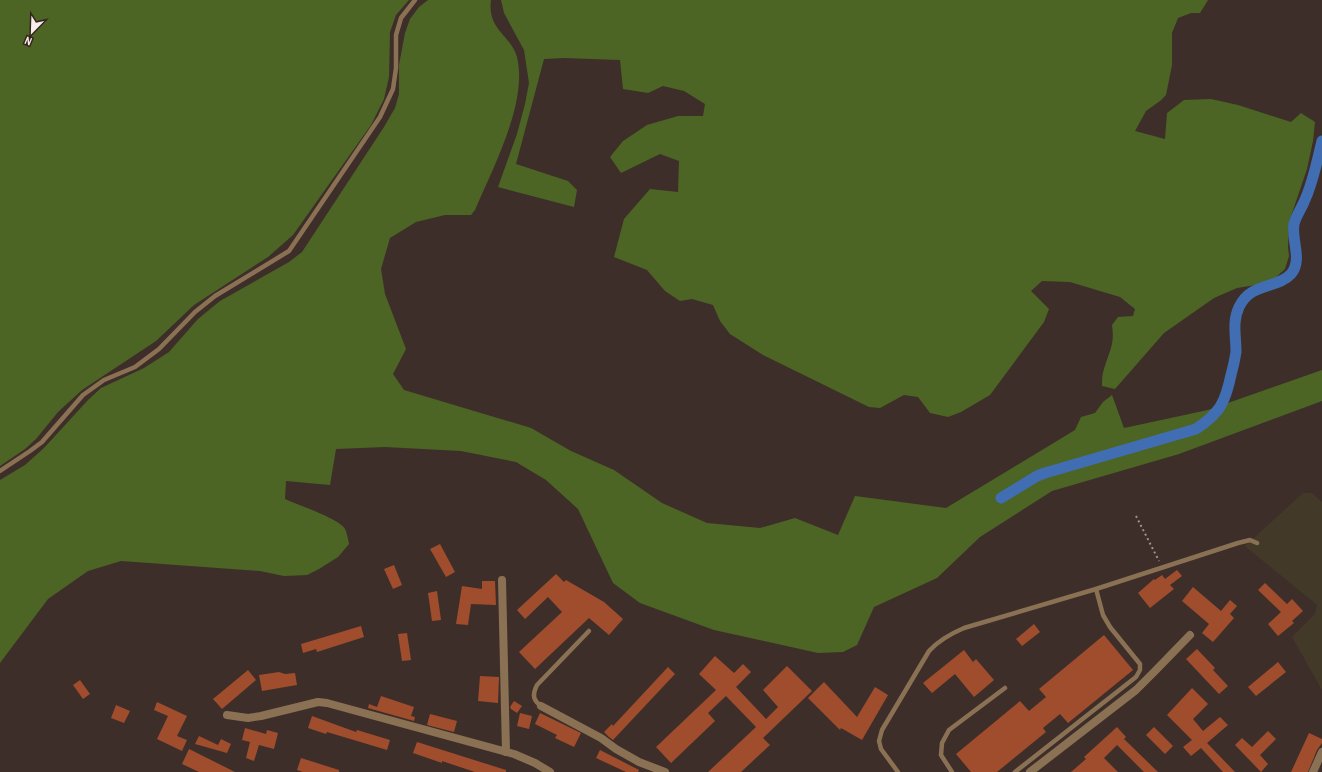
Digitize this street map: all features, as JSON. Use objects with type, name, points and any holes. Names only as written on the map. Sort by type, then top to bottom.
[{"type":"street","points":[[502,580],[506,752]]},
{"type":"street","points":[[1030,772],[1136,690],[1190,635]]},
{"type":"street","points":[[227,716],[248,718],[318,702],[328,703],[506,752],[535,763],[550,772]]},
{"type":"street","points":[[541,706],[601,738],[616,749],[639,762],[665,772]]},
{"type":"street","points":[[1313,772],[1322,752]]},
{"type":"lane","points":[[0,471],[42,442],[83,395],[104,380],[135,367],[159,349],[195,312],[215,296],[289,251],[380,117],[393,89],[396,68],[396,35],[401,18],[415,0]]},
{"type":"lane","points":[[898,772],[881,750],[879,741],[882,730],[929,651],[935,644],[947,636],[964,628],[1096,589],[1238,543],[1250,540],[1257,542]]},
{"type":"lane","points":[[1015,772],[1136,677],[1140,670],[1140,664],[1110,627],[1103,615],[1096,589]]},
{"type":"lane","points":[[541,706],[535,702],[533,693],[537,685],[589,632]]},
{"type":"lane","points":[[952,772],[941,755],[942,743],[949,730],[1005,688]]},
{"type":"path","points":[[1136,516],[1162,567]]},
{"type":"shaded area","points":[[1303,493],[1312,493],[1322,502],[1322,690],[1292,637],[1315,614],[1317,605],[1245,546]]},
{"type":"green space","points":[[0,0],[409,0],[396,15],[390,32],[389,77],[384,99],[371,125],[293,235],[268,257],[194,305],[156,341],[82,390],[58,412],[36,439],[25,449],[0,466]]},
{"type":"green space","points":[[428,0],[491,0],[491,10],[496,25],[514,49],[517,57],[519,75],[518,94],[507,135],[475,210],[471,215],[445,215],[416,222],[390,238],[381,269],[385,294],[406,349],[393,374],[404,390],[531,428],[571,451],[614,470],[662,503],[707,523],[760,528],[795,518],[838,535],[855,496],[946,508],[1075,430],[1081,417],[1095,413],[1103,402],[1112,395],[1124,428],[1208,410],[1322,370],[1322,401],[1179,454],[1052,491],[980,537],[937,578],[874,607],[857,645],[843,652],[818,653],[714,630],[640,603],[613,583],[578,509],[546,480],[516,462],[461,451],[385,447],[336,449],[330,485],[286,481],[285,499],[335,521],[342,525],[346,531],[349,544],[338,557],[319,569],[307,575],[284,576],[260,571],[121,561],[88,571],[48,599],[0,663],[0,480],[25,465],[44,448],[101,388],[144,368],[169,352],[198,319],[220,301],[289,262],[302,252],[395,108],[399,94],[399,65],[405,33],[410,19],[419,7]]},
{"type":"green space","points":[[501,0],[1208,0],[1200,13],[1191,13],[1178,18],[1172,33],[1172,65],[1166,95],[1146,111],[1135,131],[1165,139],[1167,113],[1184,100],[1211,99],[1238,105],[1291,122],[1301,113],[1315,122],[1313,141],[1307,169],[1289,222],[1289,256],[1285,269],[1275,278],[1262,284],[1237,288],[1214,298],[1164,333],[1115,389],[1102,386],[1103,373],[1113,338],[1112,325],[1118,317],[1133,316],[1135,309],[1120,297],[1070,282],[1042,281],[1031,291],[1049,309],[1044,322],[990,395],[961,412],[948,417],[930,413],[918,397],[904,395],[880,408],[869,407],[763,355],[730,334],[720,321],[713,305],[692,299],[680,301],[665,291],[647,270],[614,257],[624,219],[650,189],[678,192],[679,161],[660,154],[621,173],[610,157],[623,141],[647,125],[678,116],[703,116],[705,104],[684,91],[663,86],[648,93],[623,89],[620,60],[564,58],[544,59],[516,164],[568,181],[577,190],[574,207],[498,187],[517,134],[529,83],[524,50],[504,13]]},
{"type":"building","points":[[440,544],[455,572],[446,577],[430,549]]},
{"type":"building","points":[[394,565],[402,585],[393,589],[384,569]]},
{"type":"building","points":[[1177,570],[1182,576],[1170,585],[1174,589],[1150,608],[1138,593],[1154,579],[1155,580],[1162,575],[1165,579]]},
{"type":"building","points":[[556,574],[564,582],[566,580],[604,602],[623,619],[609,635],[589,618],[535,669],[519,652],[562,612],[548,597],[525,619],[517,610]]},
{"type":"building","points":[[482,581],[495,581],[496,605],[471,604],[468,625],[456,624],[462,586],[482,589]]},
{"type":"building","points":[[1265,583],[1287,604],[1292,599],[1303,611],[1292,621],[1294,623],[1278,636],[1268,624],[1281,612],[1258,590]]},
{"type":"building","points":[[1193,587],[1221,611],[1230,600],[1237,606],[1230,614],[1234,618],[1213,642],[1202,633],[1209,624],[1182,601]]},
{"type":"building","points":[[437,591],[441,620],[432,621],[428,593]]},
{"type":"building","points":[[1034,624],[1040,632],[1022,646],[1016,639]]},
{"type":"building","points":[[361,626],[364,637],[317,652],[316,649],[303,653],[301,644]]},
{"type":"building","points":[[407,633],[411,660],[402,661],[398,634]]},
{"type":"building","points":[[1104,635],[1133,670],[1068,723],[1060,714],[1043,728],[1046,732],[997,772],[971,772],[956,754],[1020,701],[1029,711],[1046,697],[1039,689]]},
{"type":"building","points":[[1197,649],[1215,668],[1213,670],[1228,686],[1219,694],[1186,659]]},
{"type":"building","points":[[964,650],[973,662],[976,659],[994,680],[974,697],[955,674],[932,693],[923,683]]},
{"type":"building","points":[[715,656],[734,673],[743,664],[751,672],[736,687],[766,719],[778,707],[763,690],[787,666],[812,691],[763,738],[770,745],[741,772],[708,772],[756,727],[726,696],[708,713],[715,721],[671,763],[656,747],[716,690],[699,674]]},
{"type":"building","points":[[1278,662],[1286,672],[1256,696],[1248,687]]},
{"type":"building","points":[[668,667],[675,674],[613,740],[609,737],[604,732],[612,724],[613,726]]},
{"type":"building","points":[[248,670],[256,680],[222,709],[213,699]]},
{"type":"building","points":[[279,672],[285,674],[295,673],[297,685],[262,691],[259,675]]},
{"type":"building","points":[[480,676],[499,677],[498,703],[478,701]]},
{"type":"building","points":[[80,680],[90,694],[83,699],[73,685]]},
{"type":"building","points":[[824,682],[857,717],[875,687],[888,695],[862,740],[841,728],[840,730],[808,698]]},
{"type":"building","points":[[1192,688],[1208,704],[1193,719],[1203,731],[1220,717],[1228,725],[1207,743],[1235,772],[1223,772],[1201,748],[1191,756],[1183,747],[1192,740],[1167,715]]},
{"type":"building","points":[[381,696],[414,707],[411,716],[415,717],[414,721],[368,708],[369,704],[377,707]]},
{"type":"building","points":[[514,701],[522,706],[517,713],[510,707]]},
{"type":"building","points":[[157,702],[187,716],[177,736],[187,740],[182,751],[157,739],[168,716],[154,710]]},
{"type":"building","points":[[116,705],[130,711],[124,723],[111,718]]},
{"type":"building","points":[[520,713],[532,716],[529,729],[517,726]]},
{"type":"building","points":[[540,713],[581,733],[574,747],[555,738],[557,735],[535,724]]},
{"type":"building","points":[[430,714],[457,721],[454,732],[427,725]]},
{"type":"building","points":[[312,716],[356,732],[357,730],[390,740],[387,750],[327,732],[326,734],[308,728]]},
{"type":"building","points":[[1117,727],[1126,737],[1124,739],[1158,772],[1144,772],[1117,745],[1104,758],[1118,772],[1071,772],[1086,759],[1084,757]]},
{"type":"building","points":[[1154,727],[1173,746],[1165,754],[1146,735]]},
{"type":"building","points":[[245,728],[266,734],[267,730],[278,733],[274,749],[259,745],[254,761],[246,758],[250,742],[242,740]]},
{"type":"building","points":[[1268,731],[1276,739],[1260,755],[1268,764],[1261,772],[1235,745],[1242,738],[1252,747]]},
{"type":"building","points":[[1309,733],[1322,739],[1322,743],[1317,750],[1308,772],[1291,772]]},
{"type":"building","points":[[199,736],[218,745],[221,739],[231,744],[227,753],[195,744]]},
{"type":"building","points":[[417,742],[506,770],[506,772],[475,772],[442,761],[442,763],[413,753]]},
{"type":"building","points":[[189,749],[235,772],[199,772],[182,764]]},
{"type":"building","points":[[600,750],[639,770],[638,772],[626,772],[596,758]]},
{"type":"building","points":[[301,758],[339,770],[339,772],[303,772],[297,770]]},
{"type":"waterway","points":[[1001,498],[1037,476],[1196,429],[1211,418],[1224,400],[1234,364],[1236,352],[1235,324],[1239,307],[1250,293],[1285,279],[1291,274],[1294,268],[1296,263],[1294,224],[1310,187],[1322,141]]}]
